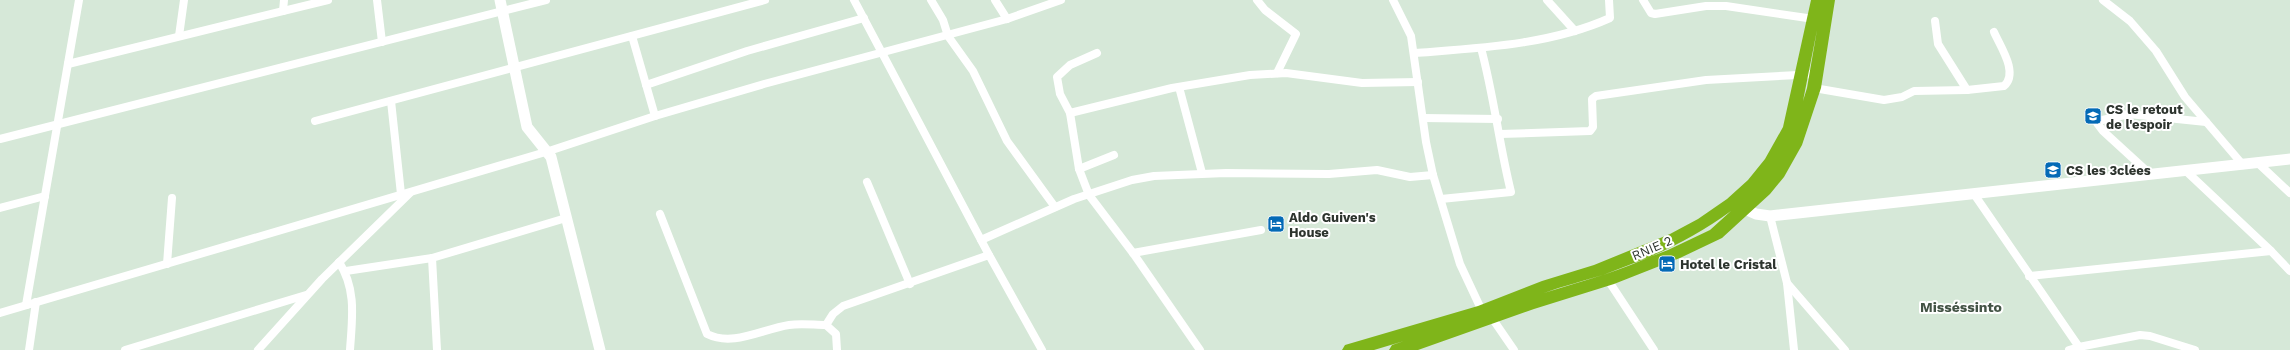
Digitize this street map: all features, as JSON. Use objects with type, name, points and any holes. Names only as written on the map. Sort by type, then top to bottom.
[{"type":"highway","name":"RNIE 2","points":[[1351,350],[1608,280],[1674,254],[1716,234],[1771,162],[1790,127],[1794,114],[1800,74],[1814,19],[1817,0]]},
{"type":"highway","name":"RNIE 2","points":[[1398,350],[1487,314],[1548,285],[1599,270],[1676,238],[1738,206],[1765,190],[1782,168],[1798,136],[1815,81],[1829,0]]},
{"type":"main road","points":[[500,0],[527,127],[548,151],[600,350]]},
{"type":"main road","points":[[1738,206],[1756,214],[1770,216],[2150,174],[2258,164],[2290,159]]},
{"type":"street","points":[[26,305],[79,0]]},
{"type":"street","points":[[179,36],[184,0]]},
{"type":"street","points":[[283,10],[284,0]]},
{"type":"street","points":[[68,64],[328,0]]},
{"type":"street","points":[[377,0],[382,42]]},
{"type":"street","points":[[0,139],[546,0]]},
{"type":"street","points":[[315,121],[765,0]]},
{"type":"street","points":[[854,0],[989,255],[1042,350]]},
{"type":"street","points":[[930,0],[940,14],[948,36],[972,71],[1007,141],[1054,207]]},
{"type":"street","points":[[996,0],[1007,19]]},
{"type":"street","points":[[0,313],[548,151],[655,116],[882,51],[948,36],[1007,19],[1061,0]]},
{"type":"street","points":[[1257,0],[1262,8],[1288,24],[1296,34],[1277,73]]},
{"type":"street","points":[[1393,0],[1411,36],[1415,53],[1423,118],[1433,175],[1460,264],[1487,314],[1514,350]]},
{"type":"street","points":[[1547,0],[1575,31]]},
{"type":"street","points":[[1415,53],[1481,48],[1575,31],[1610,18],[1609,0]]},
{"type":"street","points":[[1643,0],[1651,13],[1655,14],[1706,6],[1754,10],[1814,19]]},
{"type":"street","points":[[1752,0],[1754,10]]},
{"type":"street","points":[[2102,0],[2130,21],[2156,51],[2180,90],[2243,165]]},
{"type":"street","points":[[646,85],[748,51],[864,18]]},
{"type":"street","points":[[1935,21],[1938,44],[1967,90]]},
{"type":"street","points":[[1500,134],[1590,131],[1592,127],[1592,99],[1596,96],[1691,81],[1800,74],[1815,81],[1884,100],[1902,98],[1914,90],[1967,90],[2004,86],[2008,84],[2011,78],[2008,65],[1994,32]]},
{"type":"street","points":[[632,36],[655,116]]},
{"type":"street","points":[[1441,200],[1511,192],[1503,161],[1498,119],[1481,48]]},
{"type":"street","points":[[1098,54],[1073,62],[1062,70],[1057,77],[1060,94],[1070,114],[1079,169],[1088,195],[1133,253],[1200,350]]},
{"type":"street","points":[[1070,114],[1179,86],[1233,76],[1277,73],[1317,75],[1356,83],[1418,82]]},
{"type":"street","points":[[1179,86],[1202,173]]},
{"type":"street","points":[[391,101],[401,194]]},
{"type":"street","points":[[2150,174],[2103,131],[2097,123],[2098,121],[2129,114],[2206,122]]},
{"type":"street","points":[[1423,118],[1498,119]]},
{"type":"street","points":[[1079,169],[1114,155]]},
{"type":"street","points":[[2258,164],[2290,192]]},
{"type":"street","points":[[981,240],[1054,207],[1132,180],[1154,176],[1202,173],[1329,174],[1377,170],[1410,177],[1433,175]]},
{"type":"street","points":[[2186,171],[2271,251],[2290,271]]},
{"type":"street","points":[[867,182],[910,284]]},
{"type":"street","points":[[258,350],[307,295],[412,191]]},
{"type":"street","points":[[1974,194],[2029,276],[2080,347]]},
{"type":"street","points":[[0,208],[45,196]]},
{"type":"street","points":[[167,264],[172,198]]},
{"type":"street","points":[[660,214],[707,334],[712,338],[729,339],[790,325],[826,325],[836,334],[837,350]]},
{"type":"street","points":[[1770,216],[1787,284],[1794,350]]},
{"type":"street","points":[[346,271],[432,258],[566,218]]},
{"type":"street","points":[[1133,253],[1261,230]]},
{"type":"street","points":[[2029,276],[2271,251]]},
{"type":"street","points":[[826,325],[833,314],[843,306],[910,284],[989,255]]},
{"type":"street","points":[[432,258],[437,350]]},
{"type":"street","points":[[339,262],[346,271],[352,289],[353,302],[350,350]]},
{"type":"street","points":[[1608,280],[1654,350]]},
{"type":"street","points":[[1787,284],[1845,350]]},
{"type":"street","points":[[127,350],[307,295]]},
{"type":"street","points":[[29,350],[36,302]]},
{"type":"street","points":[[2069,350],[2140,335],[2150,336],[2195,350]]},
{"type":"place","name":"CS le retout de l'espoir","points":[[2093,116]]},
{"type":"place","name":"CS les 3clées","points":[[2053,170]]},
{"type":"place","name":"Aldo Guiven's House","points":[[1276,224]]},
{"type":"place","name":"Hotel le Cristal","points":[[1667,264]]},
{"type":"district","name":"Misséssinto","points":[[1961,307]]}]
